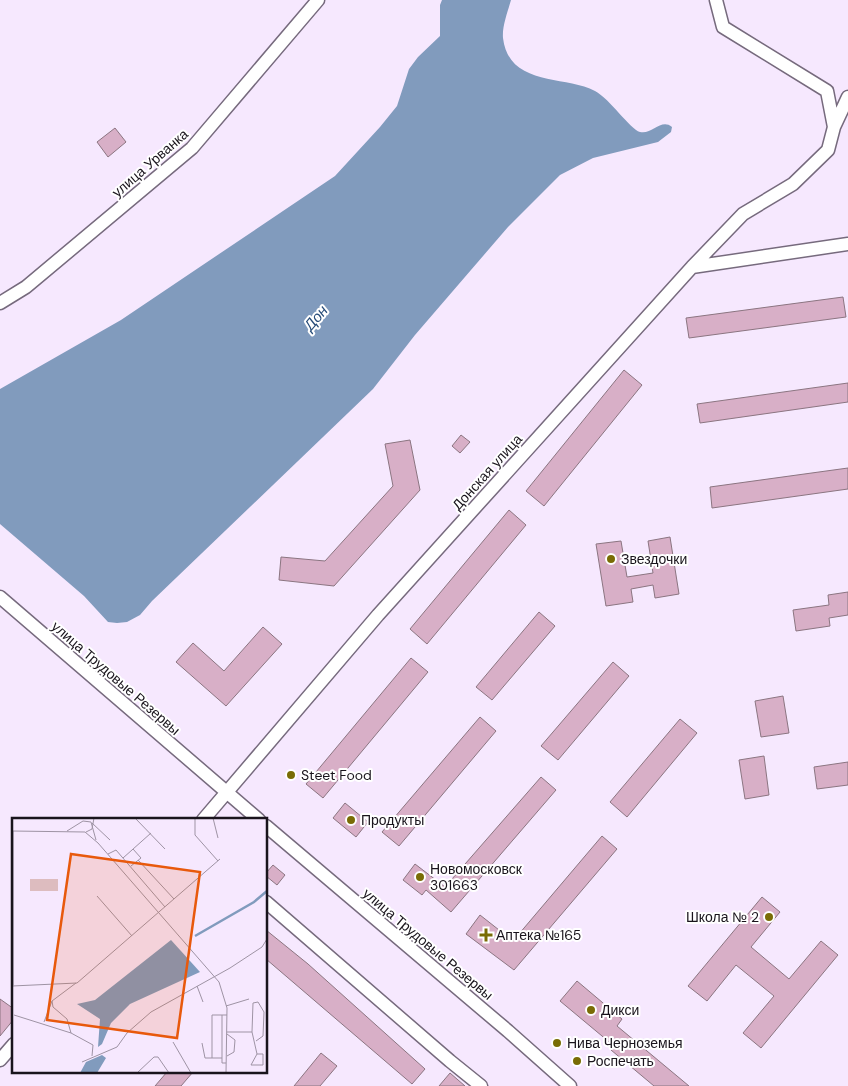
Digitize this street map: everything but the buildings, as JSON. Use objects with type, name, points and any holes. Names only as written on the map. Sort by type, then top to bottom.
[{"type":"street","name":"улица Урванка","points":[[0,303],[26,287],[192,148],[318,0]]},
{"type":"street","points":[[716,0],[723,27],[827,91],[834,127]]},
{"type":"street","name":"Донская улица","points":[[206,818],[378,615],[692,267],[743,214],[793,184],[828,150],[834,127],[848,96]]},
{"type":"street","points":[[692,267],[848,244]]},
{"type":"street","name":"улица Трудовые Резервы","points":[[0,597],[257,818]]},
{"type":"street","name":"улица Трудовые Резервы","points":[[268,828],[570,1086]]},
{"type":"street","points":[[268,904],[481,1086]]},
{"type":"street","points":[[0,1060],[12,1046]]},
{"type":"water","name":"Дон","points":[[442,0],[511,0],[504,24],[503,38],[507,54],[516,65],[540,77],[582,86],[595,91],[640,132],[649,131],[664,124],[672,127],[671,132],[658,142],[593,158],[560,175],[508,227],[415,335],[373,389],[152,601],[140,615],[127,622],[108,622],[84,596],[0,524],[0,389],[121,320],[335,176],[397,106],[409,69],[418,57],[440,36],[440,5]]},
{"type":"place","name":"Звездочки","points":[[611,559]]},
{"type":"place","name":"Steet Food","points":[[291,775]]},
{"type":"place","name":"Продукты","points":[[351,820]]},
{"type":"place","name":"Новомосковск 301663","points":[[420,877]]},
{"type":"place","name":"Школа № 2","points":[[769,917]]},
{"type":"place","name":"Аптека №165","points":[[486,935]]},
{"type":"place","name":"Дикси","points":[[591,1010]]},
{"type":"place","name":"Нива Черноземья","points":[[557,1043]]},
{"type":"place","name":"Роспечать","points":[[577,1061]]}]
